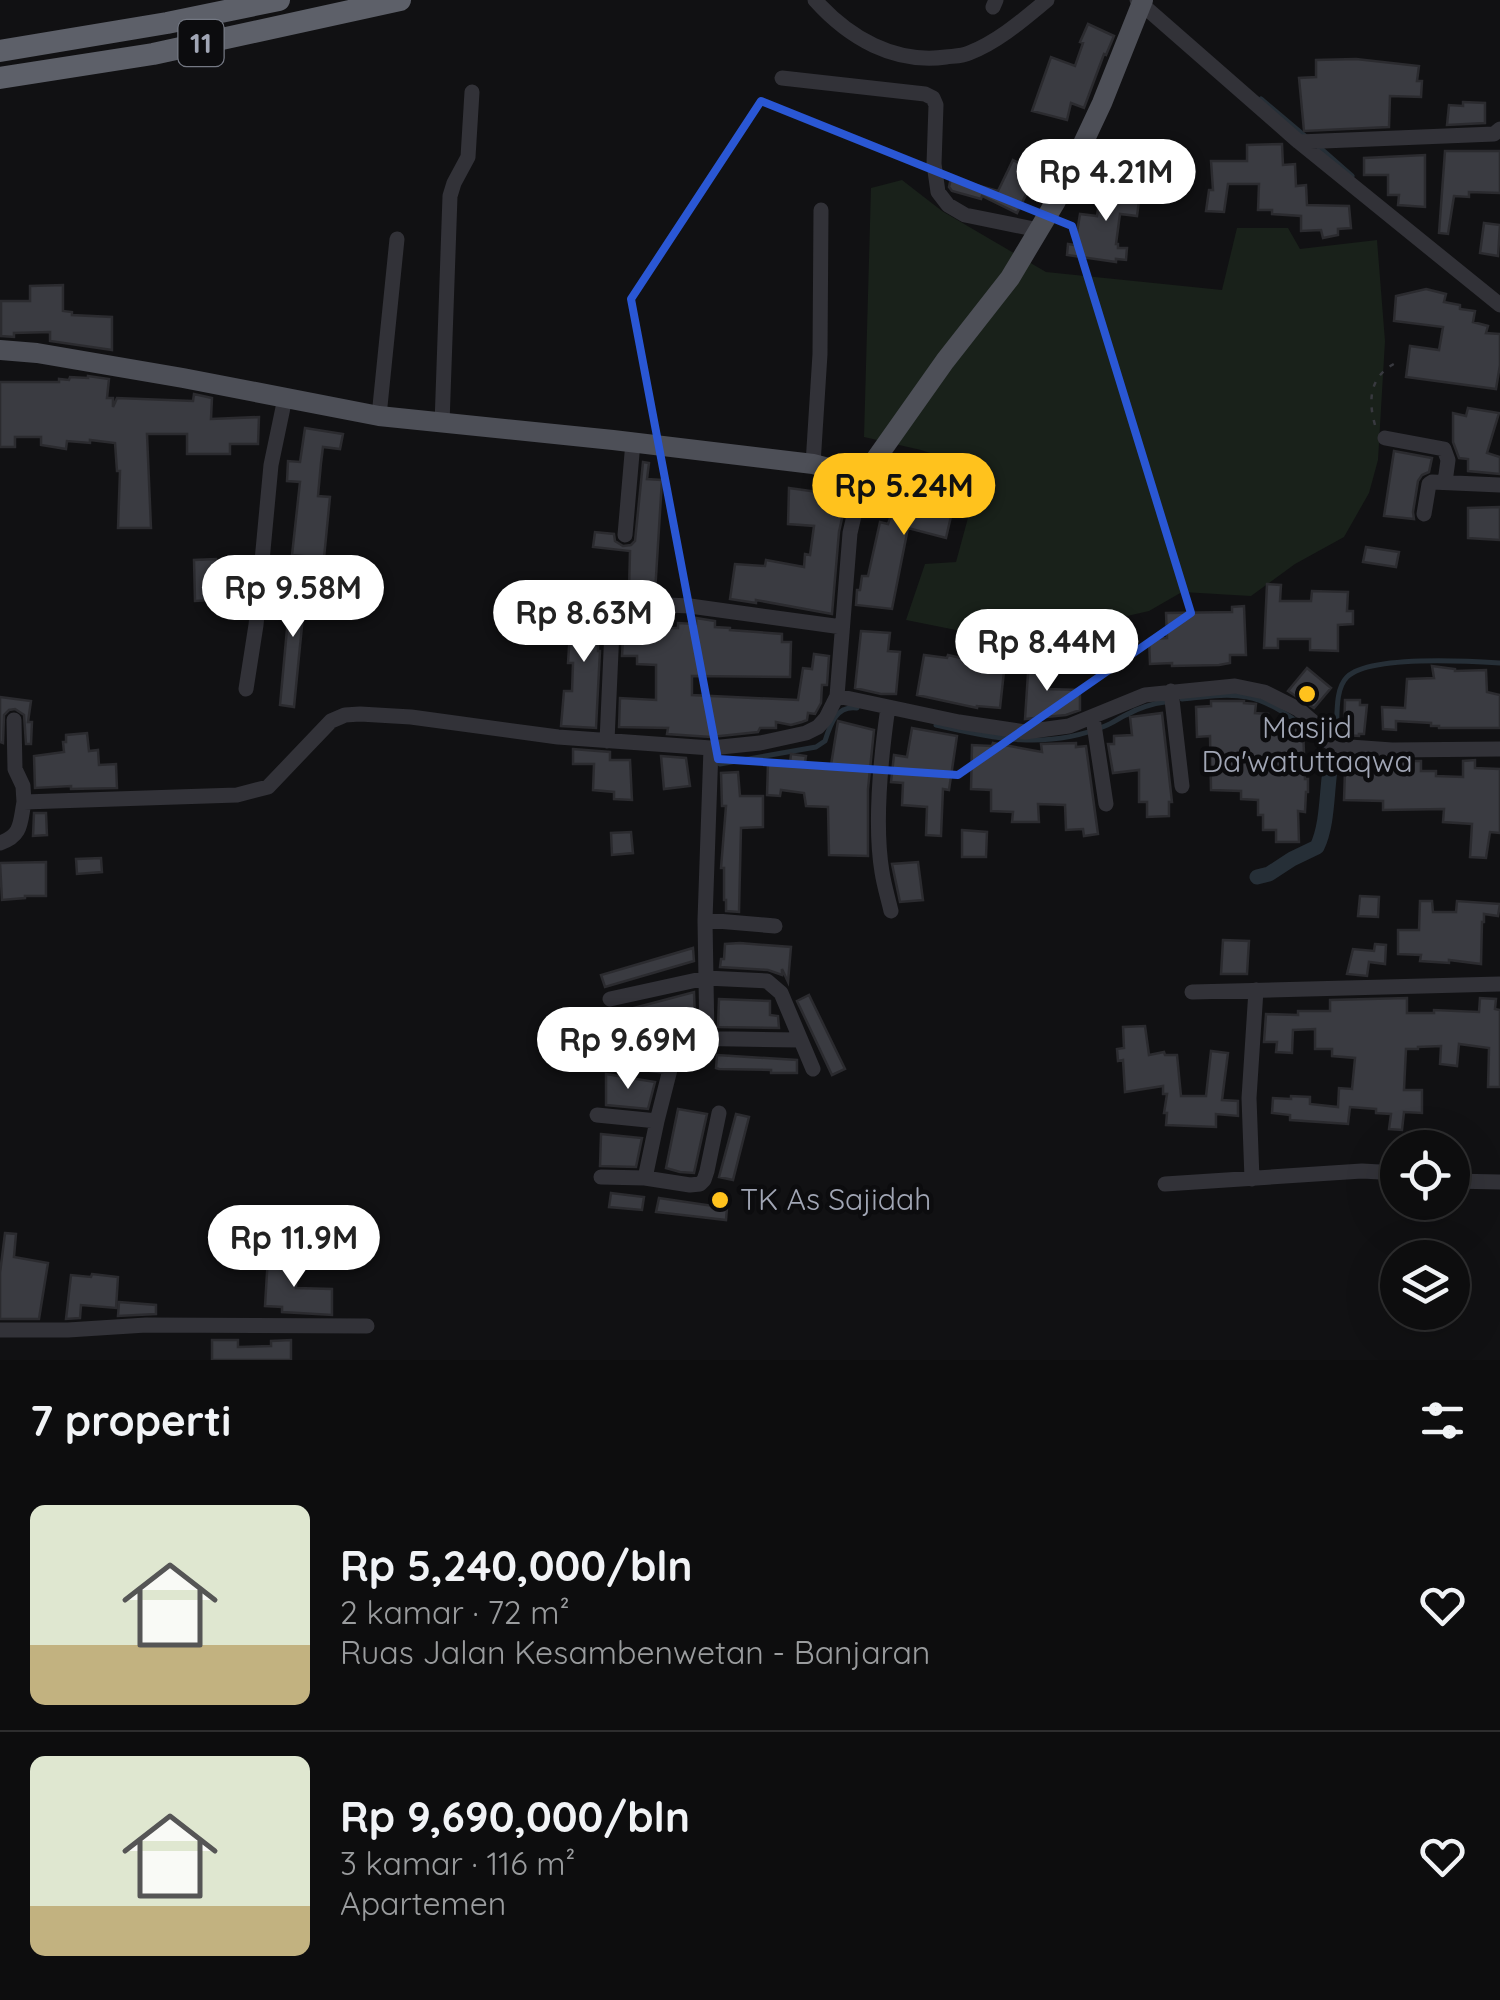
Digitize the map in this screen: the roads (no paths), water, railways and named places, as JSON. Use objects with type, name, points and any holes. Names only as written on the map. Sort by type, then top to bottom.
[{"type":"highway","name":"11","points":[[0,51],[279,0]]},
{"type":"highway","name":"11","points":[[0,78],[153,54],[400,0]]},
{"type":"main road","points":[[0,350],[37,353],[379,416],[813,464],[863,477],[945,360],[1010,278],[1056,201],[1085,140],[1140,1]]},
{"type":"street","points":[[815,0],[861,40],[893,54],[927,60],[968,54],[1012,28],[1048,0]]},
{"type":"street","points":[[1140,1],[1299,142],[1500,306]]},
{"type":"street","points":[[782,78],[925,94],[932,98],[936,105],[934,164],[938,192],[948,206],[965,215],[1039,230]]},
{"type":"street","points":[[442,424],[450,196],[468,158],[472,92]]},
{"type":"street","points":[[1299,142],[1494,134],[1500,129]]},
{"type":"street","points":[[813,464],[820,354],[821,210]]},
{"type":"street","points":[[379,416],[397,239]]},
{"type":"street","points":[[246,688],[271,465],[285,398]]},
{"type":"street","points":[[1385,438],[1444,449],[1448,460],[1445,482]]},
{"type":"street","points":[[625,535],[633,442]]},
{"type":"street","points":[[24,802],[237,795],[256,791],[268,787],[332,722],[345,715],[443,720],[558,738],[710,748],[806,734],[826,718],[837,696],[850,533],[863,477]]},
{"type":"street","points":[[1424,514],[1432,482],[1500,485]]},
{"type":"street","points":[[607,741],[613,606],[690,606],[842,627]]},
{"type":"street","points":[[837,696],[1025,732],[1051,730],[1093,718],[1145,695],[1235,686],[1252,688],[1298,709],[1336,746],[1500,749]]},
{"type":"street","points":[[1171,692],[1182,786]]},
{"type":"street","points":[[888,707],[882,754],[880,851],[892,911]]},
{"type":"street","points":[[1093,718],[1106,804]]},
{"type":"street","points":[[0,843],[13,839],[19,829],[24,802],[24,786],[15,769],[14,720]]},
{"type":"street","points":[[707,1039],[705,920],[710,748]]},
{"type":"street","points":[[705,920],[775,926]]},
{"type":"street","points":[[610,999],[706,978],[767,981],[780,993],[813,1069]]},
{"type":"street","points":[[1192,992],[1500,984]]},
{"type":"street","points":[[1252,1179],[1249,1098],[1256,990]]},
{"type":"street","points":[[670,1067],[622,1061],[618,1053],[678,1038],[799,1040]]},
{"type":"street","points":[[645,1178],[678,1038]]},
{"type":"street","points":[[601,1177],[700,1184],[719,1113]]},
{"type":"street","points":[[597,1115],[656,1121]]},
{"type":"street","points":[[1165,1184],[1380,1172]]},
{"type":"street","points":[[1470,1181],[1500,1182]]},
{"type":"street","points":[[0,1330],[146,1325],[367,1326]]},
{"type":"waterway","points":[[1261,99],[1306,137]]},
{"type":"waterway","points":[[1319,147],[1352,176]]},
{"type":"waterway","points":[[1336,737],[1340,689],[1347,677],[1359,670],[1397,662],[1500,663]]},
{"type":"waterway","points":[[1182,699],[1231,695],[1256,699],[1311,731]]},
{"type":"waterway","points":[[936,725],[1000,738],[1062,738],[1171,701]]},
{"type":"waterway","points":[[720,764],[816,747],[825,741],[839,713],[857,708]]},
{"type":"waterway","points":[[1334,753],[1367,756]]},
{"type":"waterway","points":[[1257,877],[1317,847],[1324,826],[1332,757]]},
{"type":"place","name":"Masjid Da'watuttaqwa","points":[[1307,694]]},
{"type":"place","name":"TK As Sajidah","points":[[720,1200]]}]
